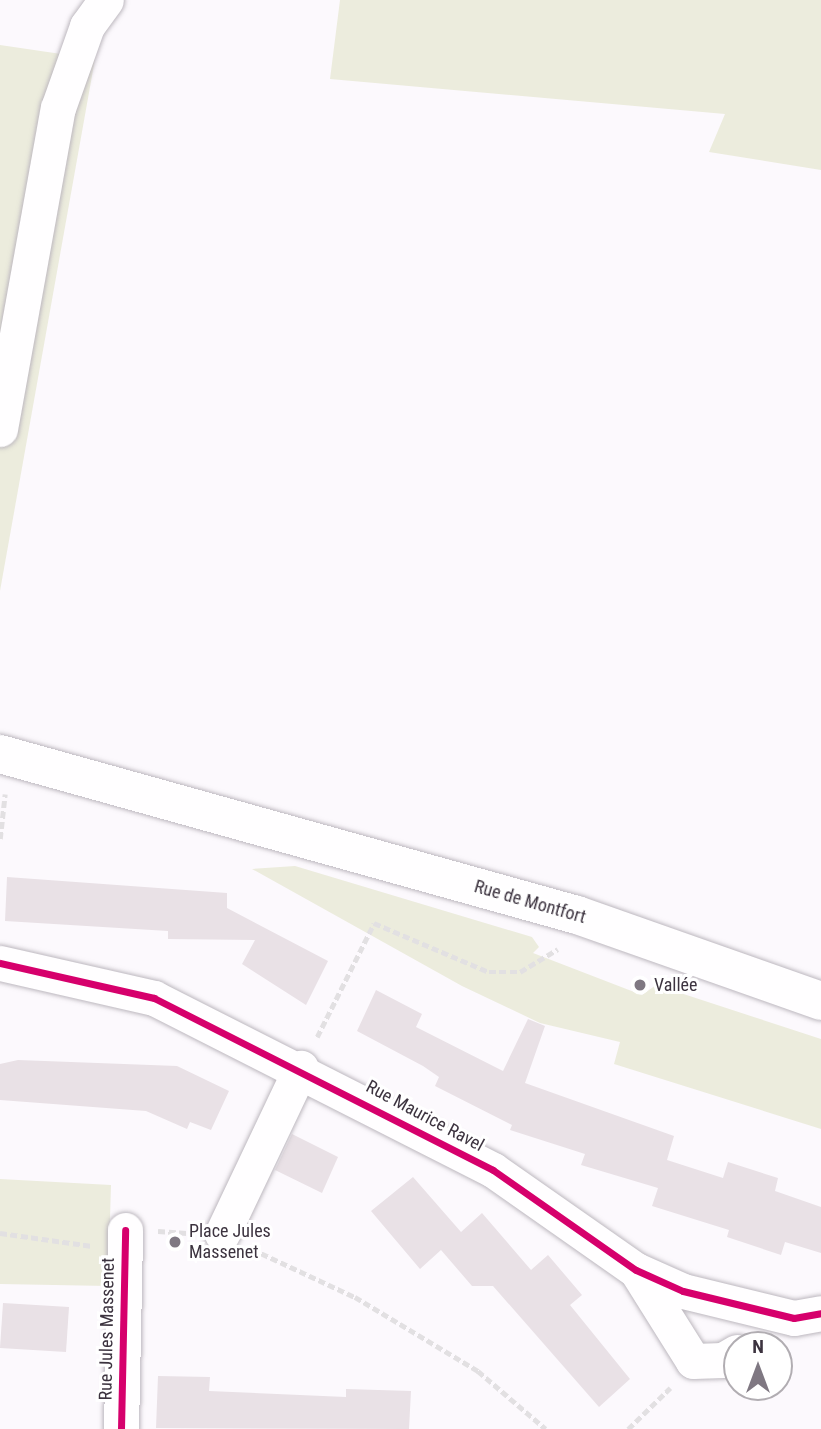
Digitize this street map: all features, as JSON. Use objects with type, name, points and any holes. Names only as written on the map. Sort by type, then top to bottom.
[{"type":"main road","name":"Rue de Montfort","points":[[0,754],[234,816],[577,915],[821,1001]]},
{"type":"street","points":[[0,429],[58,108],[87,26],[106,0]]},
{"type":"street","name":"Rue Maurice Ravel","points":[[0,963],[154,998],[300,1069],[494,1170],[636,1270],[683,1291],[808,1316]]},
{"type":"street","points":[[222,1234],[300,1069]]},
{"type":"street","name":"Rue Jules Massenet","points":[[121,1429],[125,1239]]},
{"type":"street","points":[[636,1270],[693,1361],[723,1360]]},
{"type":"street","points":[[777,1331],[808,1316]]},
{"type":"path","points":[[0,839],[4,800]]},
{"type":"path","points":[[300,1069],[374,923],[489,972],[520,972],[556,948],[568,952]]},
{"type":"path","points":[[0,1233],[125,1239],[222,1234],[355,1297],[478,1371],[546,1429]]},
{"type":"path","points":[[628,1429],[693,1361]]},
{"type":"shaded area","points":[[340,0],[821,0],[821,170],[709,152],[725,114],[330,79]]},
{"type":"shaded area","points":[[0,45],[95,59],[0,591]]},
{"type":"shaded area","points":[[295,866],[532,937],[539,947],[533,953],[642,995],[656,985],[821,1039],[821,1129],[614,1064],[620,1042],[540,1023],[462,986],[252,869]]},
{"type":"shaded area","points":[[0,1179],[111,1185],[108,1286],[0,1284]]},
{"type":"building","points":[[7,877],[227,893],[227,908],[328,961],[306,1005],[242,964],[255,940],[168,939],[168,931],[5,921]]},
{"type":"building","points":[[376,990],[422,1014],[416,1027],[503,1071],[528,1019],[545,1026],[525,1083],[674,1136],[667,1160],[723,1178],[728,1162],[778,1178],[775,1191],[821,1207],[821,1253],[785,1242],[781,1255],[727,1237],[729,1230],[652,1206],[658,1188],[581,1165],[585,1154],[510,1130],[512,1125],[435,1086],[439,1077],[357,1031]]},
{"type":"building","points":[[18,1060],[177,1066],[229,1091],[211,1130],[190,1122],[187,1129],[146,1111],[0,1100],[0,1064]]},
{"type":"building","points":[[292,1134],[338,1157],[322,1193],[275,1170]]},
{"type":"building","points":[[413,1177],[461,1232],[482,1213],[531,1270],[548,1255],[582,1295],[570,1305],[630,1379],[599,1407],[493,1286],[472,1286],[441,1250],[420,1269],[371,1211]]},
{"type":"building","points":[[3,1303],[69,1307],[66,1352],[0,1348]]},
{"type":"building","points":[[158,1376],[210,1377],[209,1391],[346,1397],[346,1389],[411,1391],[409,1429],[156,1428]]},
{"type":"cycle path","points":[[0,963],[154,998],[493,1170],[636,1270],[683,1291],[794,1318],[821,1313]]},
{"type":"cycle path","points":[[121,1429],[125,1230]]},
{"type":"place","name":"Vallée","points":[[640,985]]},
{"type":"place","name":"Place Jules Massenet","points":[[175,1242]]}]
